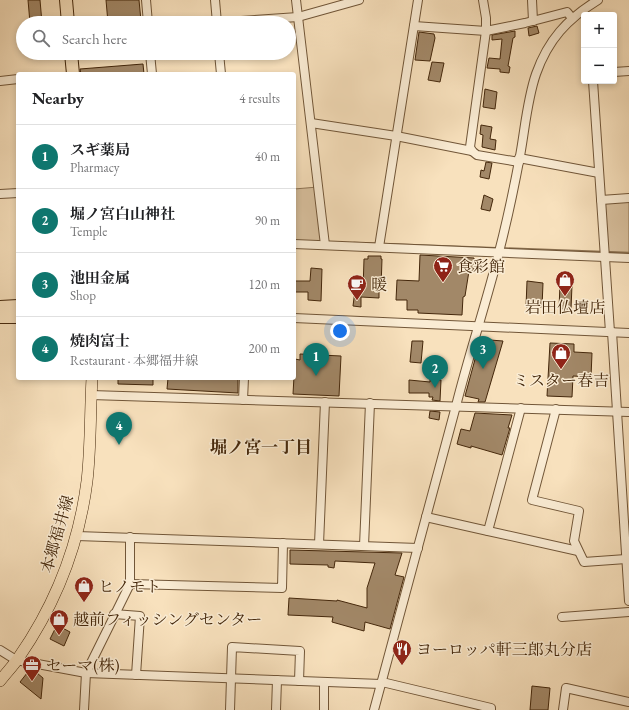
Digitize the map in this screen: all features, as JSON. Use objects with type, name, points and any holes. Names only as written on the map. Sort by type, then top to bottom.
[{"type":"highway","points":[[66,0],[67,16]]},
{"type":"highway","points":[[72,60],[73,72]]},
{"type":"highway","points":[[0,307],[16,306]]},
{"type":"highway","points":[[0,317],[16,317]]},
{"type":"main road","name":"本郷福井線","points":[[0,681],[31,639],[67,567],[77,536],[87,481],[92,380]]},
{"type":"street","points":[[146,0],[147,16]]},
{"type":"street","points":[[215,0],[216,16]]},
{"type":"street","points":[[296,0],[325,245]]},
{"type":"street","points":[[298,17],[359,0]]},
{"type":"street","points":[[378,247],[418,0]]},
{"type":"street","points":[[472,151],[470,147],[486,31],[486,18],[483,0]]},
{"type":"street","points":[[532,0],[533,21]]},
{"type":"street","points":[[374,710],[477,326],[499,252],[519,160],[531,91],[536,73],[554,37],[587,3],[598,0]]},
{"type":"street","points":[[414,26],[486,31],[567,12],[572,18]]},
{"type":"street","points":[[151,60],[152,72]]},
{"type":"street","points":[[220,60],[221,72]]},
{"type":"street","points":[[617,72],[629,72]]},
{"type":"street","points":[[0,81],[16,79]]},
{"type":"street","points":[[593,84],[629,602]]},
{"type":"street","points":[[311,123],[396,136],[472,151],[477,155],[599,173]]},
{"type":"street","points":[[0,194],[16,193]]},
{"type":"street","points":[[601,200],[629,198]]},
{"type":"street","points":[[296,244],[629,258]]},
{"type":"street","points":[[296,318],[629,333]]},
{"type":"street","points":[[243,400],[244,380]]},
{"type":"street","points":[[91,395],[629,412]]},
{"type":"street","points":[[319,544],[325,402]]},
{"type":"street","points":[[364,546],[370,403]]},
{"type":"street","points":[[488,531],[521,408]]},
{"type":"street","points":[[556,409],[532,500],[580,511],[574,541],[584,562],[626,559]]},
{"type":"street","points":[[426,516],[578,551]]},
{"type":"street","points":[[77,536],[418,548]]},
{"type":"street","points":[[84,710],[86,673],[130,584],[130,537]]},
{"type":"street","points":[[130,584],[282,588],[283,543]]},
{"type":"street","points":[[562,617],[629,612]]},
{"type":"street","points":[[114,614],[140,616],[136,675]]},
{"type":"street","points":[[230,710],[232,647],[300,651],[299,681]]},
{"type":"street","points":[[0,650],[16,660],[86,673],[382,683],[491,708],[491,710]]},
{"type":"street","points":[[276,710],[277,680]]},
{"type":"street","points":[[324,682],[324,710]]},
{"type":"street","points":[[564,710],[566,688],[629,702]]},
{"type":"shaded area","points":[[318,187],[325,245],[296,244],[296,189]]},
{"type":"shaded area","points":[[629,198],[629,253],[608,252],[605,199]]},
{"type":"building","points":[[28,0],[40,0],[41,16],[29,16]]},
{"type":"building","points":[[106,0],[139,0],[141,16],[107,16]]},
{"type":"building","points":[[537,26],[539,33],[529,36],[528,28]]},
{"type":"building","points":[[515,31],[508,66],[510,67],[509,73],[500,72],[500,69],[487,68],[489,58],[500,59],[502,39],[492,40],[492,35]]},
{"type":"building","points":[[419,32],[434,34],[435,38],[430,61],[415,60]]},
{"type":"building","points":[[432,62],[444,63],[440,82],[428,80]]},
{"type":"building","points":[[143,64],[144,72],[81,72],[80,69]]},
{"type":"building","points":[[485,89],[497,92],[495,109],[483,107]]},
{"type":"building","points":[[481,125],[492,127],[490,139],[496,140],[495,150],[482,147],[483,135],[480,134]]},
{"type":"building","points":[[486,162],[492,163],[489,179],[480,177],[481,170],[484,171]]},
{"type":"building","points":[[484,195],[493,199],[490,211],[481,209]]},
{"type":"building","name":"食彩館","points":[[420,255],[474,258],[474,271],[469,271],[465,296],[463,297],[462,315],[418,313],[418,310],[407,310],[407,300],[396,300],[397,280],[419,281]]},
{"type":"building","points":[[368,256],[381,256],[382,259],[381,288],[379,288],[379,298],[361,297],[361,307],[353,306],[355,290],[363,290],[364,259],[368,259]]},
{"type":"building","points":[[311,268],[322,269],[321,301],[308,300],[308,292],[296,292],[296,281],[310,281]]},
{"type":"building","points":[[527,281],[543,283],[542,307],[526,307]]},
{"type":"building","name":"岩田仏壇店","points":[[560,284],[572,285],[571,309],[559,309]]},
{"type":"building","points":[[490,340],[503,341],[485,402],[478,402],[479,399],[465,396],[480,341],[489,342]]},
{"type":"building","points":[[412,341],[423,341],[421,363],[410,362]]},
{"type":"building","name":"ミスター春吉","points":[[550,343],[574,344],[574,352],[592,353],[591,377],[573,376],[572,397],[547,396]]},
{"type":"building","points":[[300,354],[341,356],[339,396],[293,394],[294,380],[296,380],[296,359],[300,360]]},
{"type":"building","points":[[430,379],[441,380],[440,401],[432,400],[433,397],[429,397],[429,393],[409,393],[409,380],[430,382]]},
{"type":"building","points":[[118,380],[153,380],[153,385],[118,384]]},
{"type":"building","points":[[168,380],[238,380],[238,393],[167,389]]},
{"type":"building","points":[[430,411],[440,412],[439,420],[429,418]]},
{"type":"building","points":[[475,413],[512,415],[508,428],[510,428],[502,455],[471,446],[471,448],[457,444],[461,429],[470,431]]},
{"type":"building","points":[[290,550],[402,553],[395,575],[404,577],[390,629],[365,622],[364,631],[332,622],[333,617],[288,615],[289,598],[337,600],[367,608],[367,588],[375,563],[335,561],[334,568],[328,567],[328,565],[290,564]]},
{"type":"building","points":[[57,625],[70,632],[64,646],[50,639]]},
{"type":"building","points":[[31,668],[43,678],[41,699],[20,682]]},
{"type":"building","points":[[532,686],[550,688],[548,710],[530,710]]},
{"type":"waterway","points":[[354,243],[629,253]]},
{"type":"place","name":"食彩館","points":[[443,283]]},
{"type":"place","name":"岩田仏壇店","points":[[565,297]]},
{"type":"place","name":"暖","points":[[357,301]]},
{"type":"place","name":"池田金属","points":[[483,369]]},
{"type":"place","name":"ミスター春吉","points":[[561,370]]},
{"type":"place","name":"スギ薬局","points":[[316,376]]},
{"type":"place","name":"堀ノ宮白山神社","points":[[435,388]]},
{"type":"place","name":"焼肉富士","points":[[119,445]]},
{"type":"place","name":"ヒノモト","points":[[84,603]]},
{"type":"place","name":"越前フィッシングセンター","points":[[59,636]]},
{"type":"place","name":"ヨーロッパ軒三郎丸分店","points":[[402,666]]},
{"type":"place","name":"セーマ(株)","points":[[32,682]]},
{"type":"district","name":"堀ノ宮一丁目","points":[[261,447]]}]
